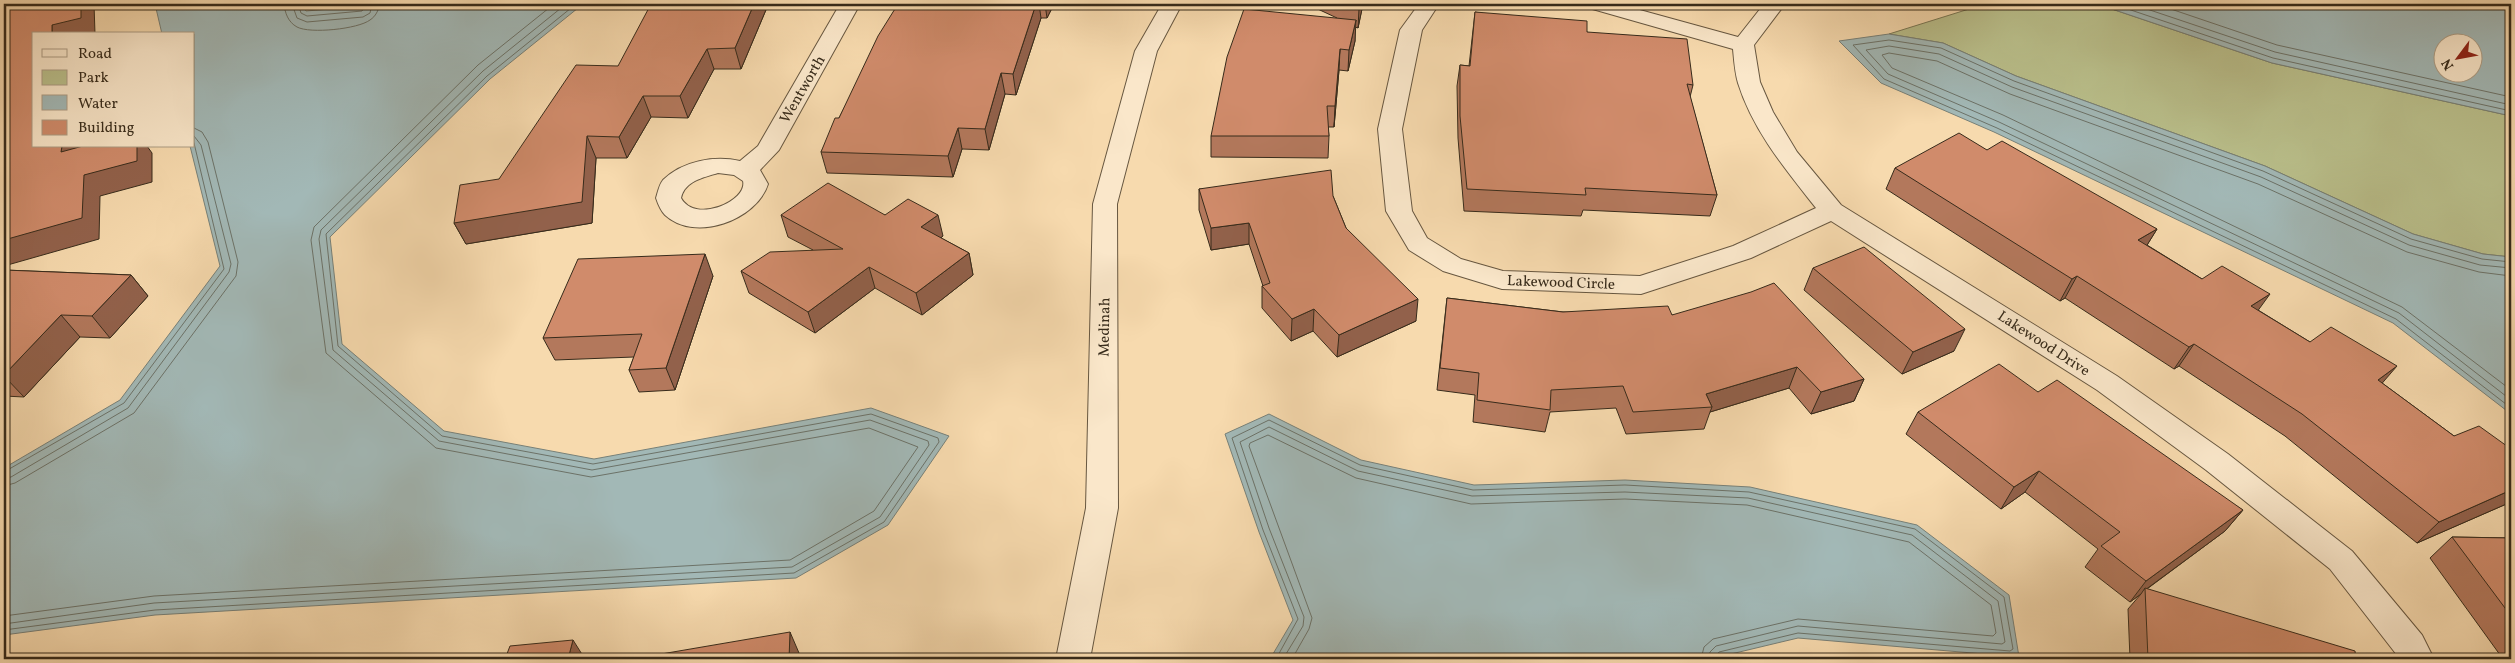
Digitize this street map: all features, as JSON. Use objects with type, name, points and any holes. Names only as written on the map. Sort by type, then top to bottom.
[{"type":"street","name":"Wentworth","points":[[746,169],[767,150],[850,4]]},
{"type":"street","name":"Medinah","points":[[1073,659],[1102,508],[1105,204],[1146,51],[1172,4]]},
{"type":"street","name":"Lakewood Circle","points":[[1429,4],[1411,30],[1390,129],[1399,211],[1418,244],[1452,265],[1502,280],[1641,285],[1742,252],[1832,211]]},
{"type":"street","points":[[1596,4],[1743,45],[1775,4]]},
{"type":"street","name":"Lakewood Drive","points":[[1743,45],[1749,82],[1761,112],[1787,156],[1832,211],[1963,291],[2107,383],[2217,462],[2341,560],[2410,645],[2417,659]]},
{"type":"green space","points":[[1985,4],[2097,4],[2272,63],[2511,116],[2511,257],[2483,254],[2413,234],[2265,166],[2016,76],[1943,43],[1889,34]]},
{"type":"water","points":[[155,4],[302,4],[306,11],[389,4],[583,4],[490,79],[330,237],[342,344],[444,431],[594,459],[871,408],[949,436],[888,525],[796,578],[155,615],[4,635],[4,468],[120,400],[220,266],[190,148],[195,148],[195,32],[162,32]]},
{"type":"water","points":[[2097,4],[2511,4],[2511,116],[2272,63]]},
{"type":"water","points":[[1889,34],[1943,43],[2016,76],[2265,166],[2413,234],[2483,254],[2511,257],[2511,414],[2393,323],[1994,132],[1881,83],[1839,41]]},
{"type":"water","points":[[1269,414],[1361,460],[1474,485],[1625,480],[1750,487],[1917,525],[2009,595],[2019,657],[1798,638],[1710,659],[1270,659],[1293,620],[1259,532],[1225,434]]},
{"type":"building","points":[[4,4],[81,4],[81,18],[52,25],[52,32],[32,32],[32,148],[62,148],[61,152],[76,148],[137,148],[137,161],[84,175],[82,218],[4,240]]},
{"type":"building","points":[[651,4],[754,4],[735,48],[707,49],[680,96],[643,96],[619,137],[587,136],[582,202],[454,223],[460,185],[499,179],[576,65],[618,66]]},
{"type":"building","points":[[898,4],[1036,4],[1013,74],[1001,73],[985,129],[958,128],[948,156],[821,152],[835,118],[839,118],[878,36]]},
{"type":"building","points":[[1347,4],[1360,4],[1359,9]]},
{"type":"building","points":[[1244,9],[1356,20],[1349,50],[1340,49],[1335,106],[1327,106],[1329,136],[1211,136],[1227,57]]},
{"type":"building","points":[[1475,12],[1587,21],[1587,32],[1687,39],[1693,85],[1687,84],[1717,195],[1585,188],[1586,195],[1467,189],[1460,116],[1460,65],[1470,66]]},
{"type":"building","points":[[1959,133],[1987,150],[2002,141],[2157,229],[2138,240],[2202,279],[2222,266],[2270,294],[2251,306],[2310,342],[2331,327],[2397,366],[2378,380],[2454,436],[2479,426],[2511,449],[2511,490],[2439,522],[2302,414],[2194,344],[2189,347],[2077,276],[2072,279],[1895,168]]},
{"type":"building","points":[[1331,170],[1333,196],[1346,228],[1418,299],[1339,335],[1314,309],[1292,319],[1262,286],[1270,283],[1249,223],[1211,228],[1199,189]]},
{"type":"building","points":[[828,183],[885,215],[908,199],[938,215],[921,227],[969,253],[916,293],[869,267],[808,312],[741,271],[770,252],[843,249],[781,215]]},
{"type":"building","points":[[1864,247],[1965,329],[1913,352],[1813,268]]},
{"type":"building","points":[[705,254],[666,368],[629,370],[642,334],[543,338],[578,259]]},
{"type":"building","points":[[4,270],[131,275],[92,316],[61,315],[4,375]]},
{"type":"building","points":[[1774,283],[1864,379],[1821,392],[1797,367],[1706,394],[1712,407],[1633,412],[1623,386],[1551,390],[1550,410],[1477,400],[1479,373],[1440,368],[1447,298],[1563,312],[1668,306],[1672,315],[1751,292]]},
{"type":"building","points":[[1999,364],[2038,392],[2057,380],[2243,510],[2146,581],[2101,546],[2120,532],[2039,471],[2014,487],[1918,412]]},
{"type":"building","points":[[2452,537],[2511,538],[2511,616]]},
{"type":"building","points":[[2145,588],[2355,651],[2356,659],[2148,659]]},
{"type":"building","points":[[790,632],[789,659],[632,659]]},
{"type":"building","points":[[573,640],[568,659],[505,659],[510,646]]}]
